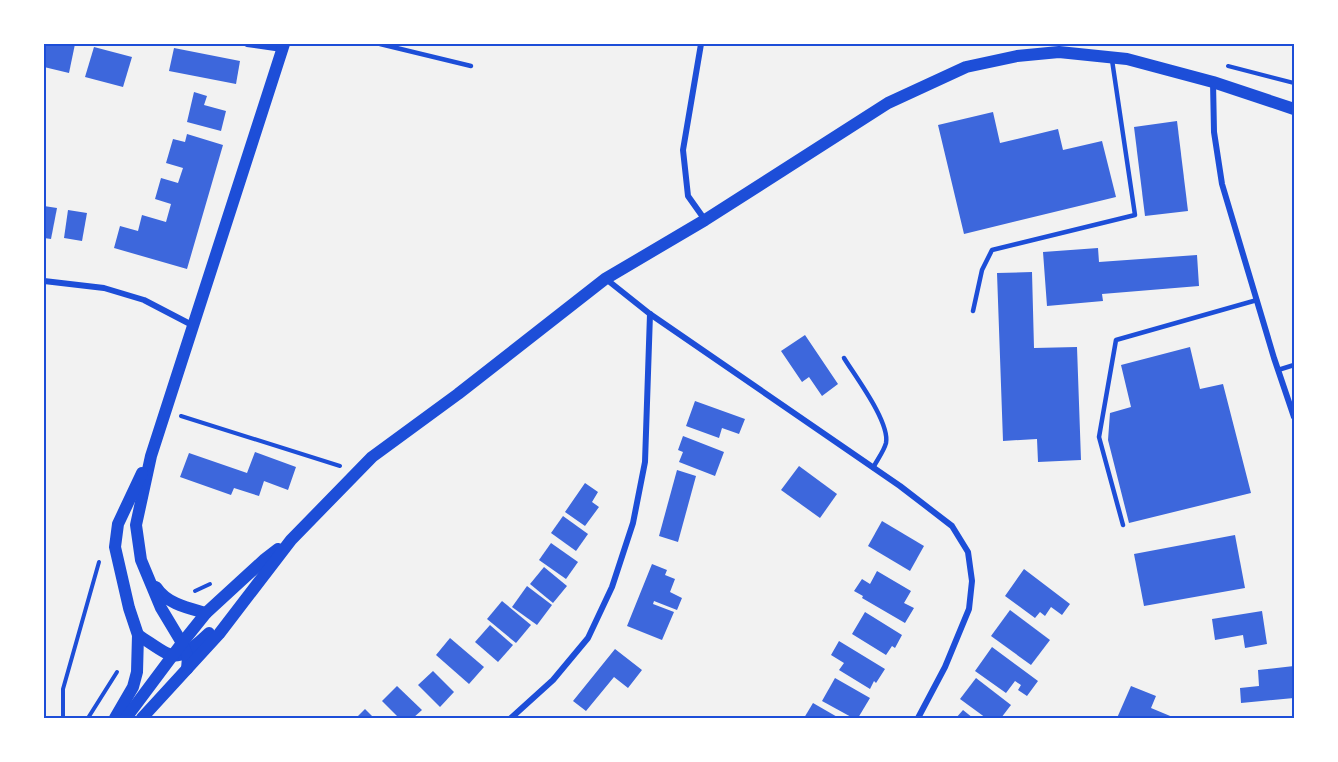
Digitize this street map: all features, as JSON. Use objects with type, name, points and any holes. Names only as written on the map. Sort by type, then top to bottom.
[{"type":"main road","points":[[187,669],[188,657],[160,608],[141,560],[136,525],[151,456],[165,410],[283,46]]},
{"type":"main road","points":[[142,718],[219,634],[291,540],[372,457],[458,394],[605,279],[705,220],[888,103],[966,68],[1017,56],[1059,52],[1127,59],[1213,82],[1294,109]]},
{"type":"main road","points":[[115,718],[133,687],[137,672],[138,635],[114,547],[118,524],[151,456]]},
{"type":"main road","points":[[126,718],[172,657],[184,648],[206,614],[265,560],[291,540]]},
{"type":"main road","points":[[141,560],[159,591],[169,601],[206,614]]},
{"type":"main road","points":[[184,648],[192,650],[253,590]]},
{"type":"main road","points":[[138,635],[172,657]]},
{"type":"street","points":[[247,44],[283,46]]},
{"type":"street","points":[[701,44],[683,150],[688,196],[705,220]]},
{"type":"street","points":[[1213,82],[1214,132],[1222,184],[1294,417]]},
{"type":"street","points":[[605,279],[650,314],[900,486],[952,526],[968,552],[972,581],[969,609],[945,667],[918,718]]},
{"type":"street","points":[[44,281],[104,288],[144,300],[192,325]]},
{"type":"street","points":[[511,718],[553,680],[588,638],[612,587],[633,523],[645,462],[650,314]]},
{"type":"lane","points":[[380,44],[471,66]]},
{"type":"lane","points":[[973,311],[982,270],[992,250],[1135,215],[1111,57]]},
{"type":"lane","points":[[1123,525],[1099,437],[1116,340],[1257,300]]},
{"type":"lane","points":[[844,358],[878,412],[886,432],[886,443],[873,468]]},
{"type":"lane","points":[[1278,370],[1294,365]]},
{"type":"path","points":[[165,410],[358,472]]},
{"type":"path","points":[[63,718],[63,689],[102,551],[116,537]]},
{"type":"building","points":[[44,44],[75,44],[69,73],[44,67]]},
{"type":"building","points":[[94,47],[132,57],[123,87],[85,77]]},
{"type":"building","points":[[174,48],[240,61],[236,84],[169,71]]},
{"type":"building","points":[[194,92],[207,96],[204,105],[226,111],[221,131],[187,122]]},
{"type":"building","points":[[993,112],[1000,143],[1058,129],[1063,150],[1102,141],[1116,197],[964,234],[938,125]]},
{"type":"building","points":[[1177,121],[1188,211],[1145,216],[1134,127]]},
{"type":"building","points":[[187,134],[223,145],[187,269],[114,248],[120,226],[138,231],[142,215],[166,222],[171,204],[155,199],[161,178],[178,183],[183,168],[166,163],[173,139],[185,142]]},
{"type":"building","points":[[44,206],[57,208],[51,239],[44,238]]},
{"type":"building","points":[[68,210],[87,213],[82,241],[64,238]]},
{"type":"building","points":[[1098,248],[1099,262],[1197,255],[1199,286],[1102,294],[1103,301],[1047,306],[1043,252]]},
{"type":"building","points":[[1032,272],[1034,348],[1077,347],[1081,460],[1038,462],[1037,439],[1003,441],[997,273]]},
{"type":"building","points":[[805,335],[838,384],[822,396],[809,377],[802,382],[781,351]]},
{"type":"building","points":[[1190,347],[1200,389],[1223,384],[1251,493],[1129,523],[1108,440],[1110,413],[1131,407],[1121,365]]},
{"type":"building","points":[[695,401],[745,419],[739,434],[722,428],[719,438],[686,426]]},
{"type":"building","points":[[683,436],[724,452],[715,476],[679,462],[683,452],[678,450]]},
{"type":"building","points":[[255,452],[296,467],[288,490],[264,481],[259,496],[234,488],[231,495],[180,477],[189,453],[247,473]]},
{"type":"building","points":[[799,466],[837,494],[820,518],[781,490]]},
{"type":"building","points":[[677,470],[696,476],[678,542],[659,536]]},
{"type":"building","points":[[585,483],[598,492],[592,502],[599,507],[585,526],[565,512]]},
{"type":"building","points":[[563,516],[588,534],[576,551],[551,533]]},
{"type":"building","points":[[882,521],[924,546],[910,571],[868,546]]},
{"type":"building","points":[[1235,535],[1245,588],[1144,606],[1134,554]]},
{"type":"building","points":[[551,543],[578,562],[566,579],[539,560]]},
{"type":"building","points":[[652,564],[667,570],[665,575],[675,579],[670,592],[682,598],[677,610],[654,601],[653,604],[674,612],[662,640],[627,626]]},
{"type":"building","points":[[544,567],[567,586],[553,603],[530,584]]},
{"type":"building","points":[[1024,569],[1070,604],[1062,615],[1051,607],[1045,616],[1040,612],[1035,618],[1005,596]]},
{"type":"building","points":[[877,571],[911,591],[904,603],[914,608],[905,623],[854,591],[862,579],[870,584]]},
{"type":"building","points":[[527,586],[552,605],[537,625],[512,607]]},
{"type":"building","points":[[502,601],[531,625],[516,643],[487,619]]},
{"type":"building","points":[[1010,610],[1050,640],[1031,665],[991,636]]},
{"type":"building","points":[[1262,611],[1267,644],[1245,648],[1243,635],[1215,640],[1212,619]]},
{"type":"building","points":[[865,612],[902,635],[895,648],[892,646],[886,655],[852,634]]},
{"type":"building","points":[[490,625],[513,645],[498,662],[475,642]]},
{"type":"building","points":[[450,638],[484,667],[469,684],[436,655]]},
{"type":"building","points":[[839,641],[885,669],[870,689],[839,670],[844,663],[831,655]]},
{"type":"building","points":[[992,647],[1038,681],[1027,696],[1018,690],[1021,685],[1015,681],[1006,693],[975,671]]},
{"type":"building","points":[[615,649],[642,670],[628,688],[614,677],[586,711],[573,701]]},
{"type":"building","points":[[1294,666],[1294,698],[1241,703],[1240,688],[1259,686],[1258,670]]},
{"type":"building","points":[[433,671],[454,692],[440,707],[418,685]]},
{"type":"building","points":[[835,678],[870,698],[858,718],[853,718],[822,701]]},
{"type":"building","points":[[976,678],[1011,705],[1001,718],[986,718],[960,699]]},
{"type":"building","points":[[397,686],[422,710],[413,718],[399,718],[382,701]]},
{"type":"building","points":[[1131,686],[1156,696],[1151,708],[1175,718],[1117,718]]},
{"type":"building","points":[[813,703],[839,718],[804,718]]},
{"type":"building","points":[[365,709],[374,718],[356,718]]},
{"type":"building","points":[[963,710],[973,718],[956,718]]}]
